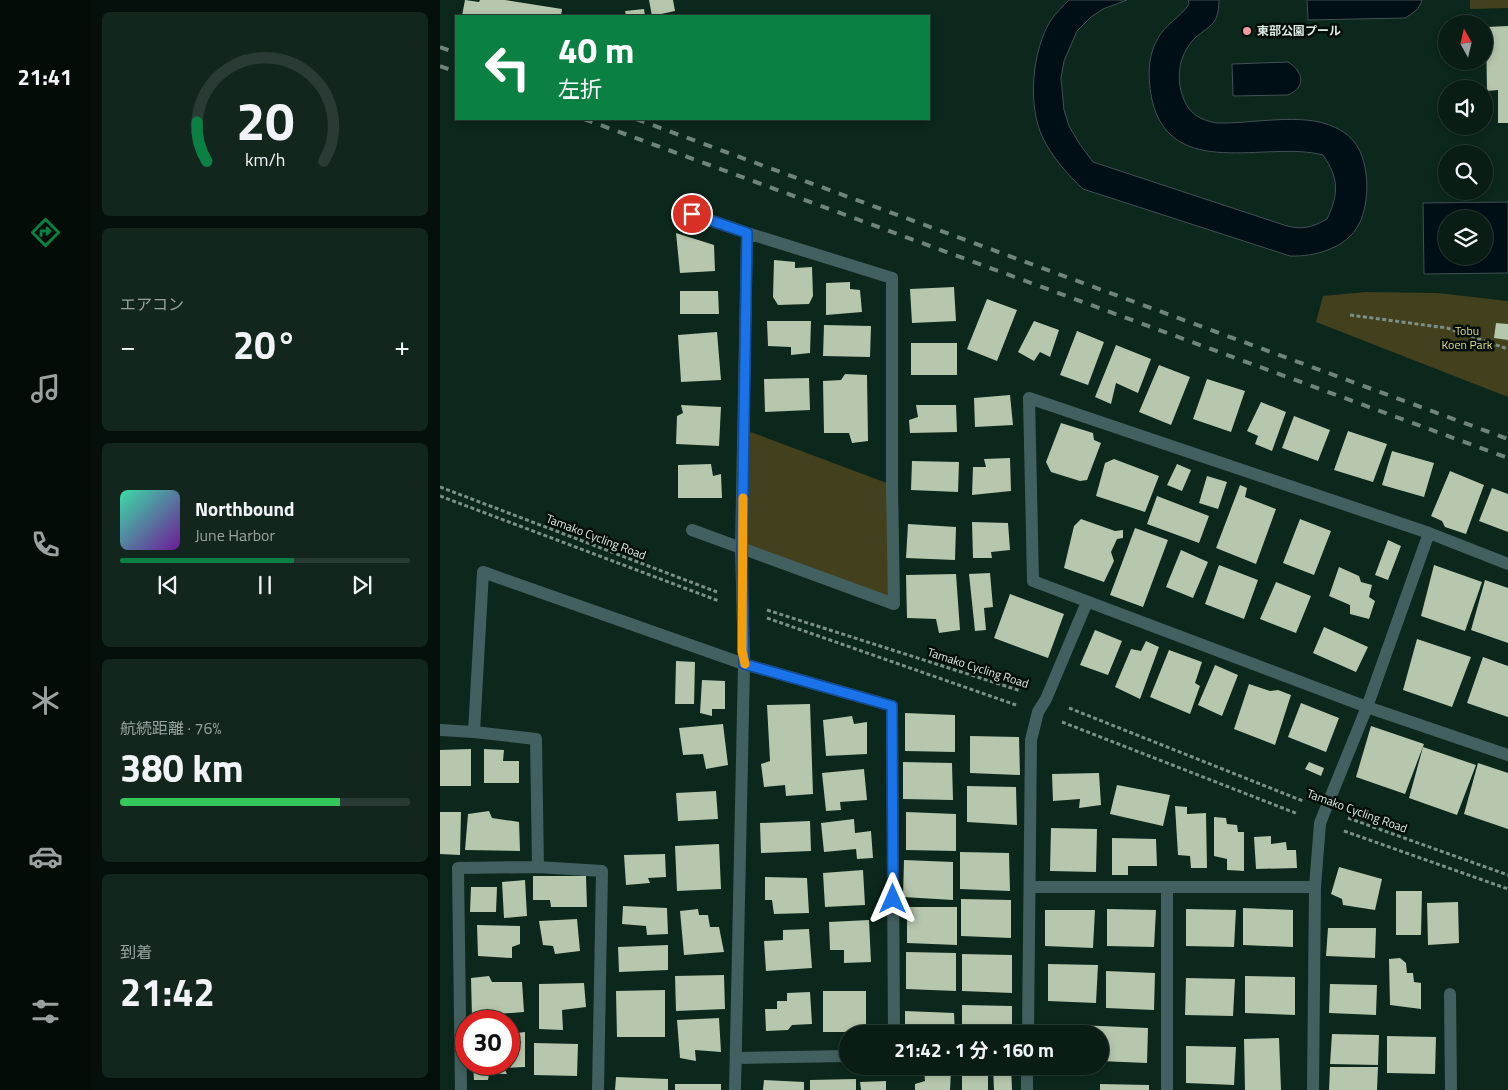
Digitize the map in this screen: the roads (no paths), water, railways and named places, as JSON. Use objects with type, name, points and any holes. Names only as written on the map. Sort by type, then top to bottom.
[{"type":"street","points":[[692,214],[892,278],[894,604],[692,530]]},
{"type":"street","points":[[735,1090],[744,664],[742,549],[747,233]]},
{"type":"street","points":[[1508,564],[1429,533],[1029,398],[1033,581],[1367,707],[1508,755]]},
{"type":"street","points":[[1313,1090],[1315,887],[1320,823],[1367,707],[1429,533]]},
{"type":"street","points":[[474,732],[483,572],[744,664],[892,706],[894,1025]]},
{"type":"street","points":[[1028,1025],[1031,740],[1038,712],[1046,699],[1086,602]]},
{"type":"street","points":[[440,730],[536,739],[538,867]]},
{"type":"street","points":[[461,1090],[458,868],[538,867],[602,870],[598,1090]]},
{"type":"street","points":[[1030,887],[1315,887]]},
{"type":"street","points":[[1167,887],[1167,1090]]},
{"type":"street","points":[[1450,994],[1451,1090]]},
{"type":"street","points":[[737,1058],[839,1056]]},
{"type":"street","points":[[1027,1090],[1028,1075]]},
{"type":"railway","points":[[440,47],[455,53]]},
{"type":"railway","points":[[440,66],[455,72]]},
{"type":"railway","points":[[587,120],[1508,458]]},
{"type":"railway","points":[[639,120],[1508,439]]},
{"type":"place","name":"東部公園プール","points":[[1247,31]]},
{"type":"park label","name":"Tobu Koen Park","points":[[1467,338]]}]
